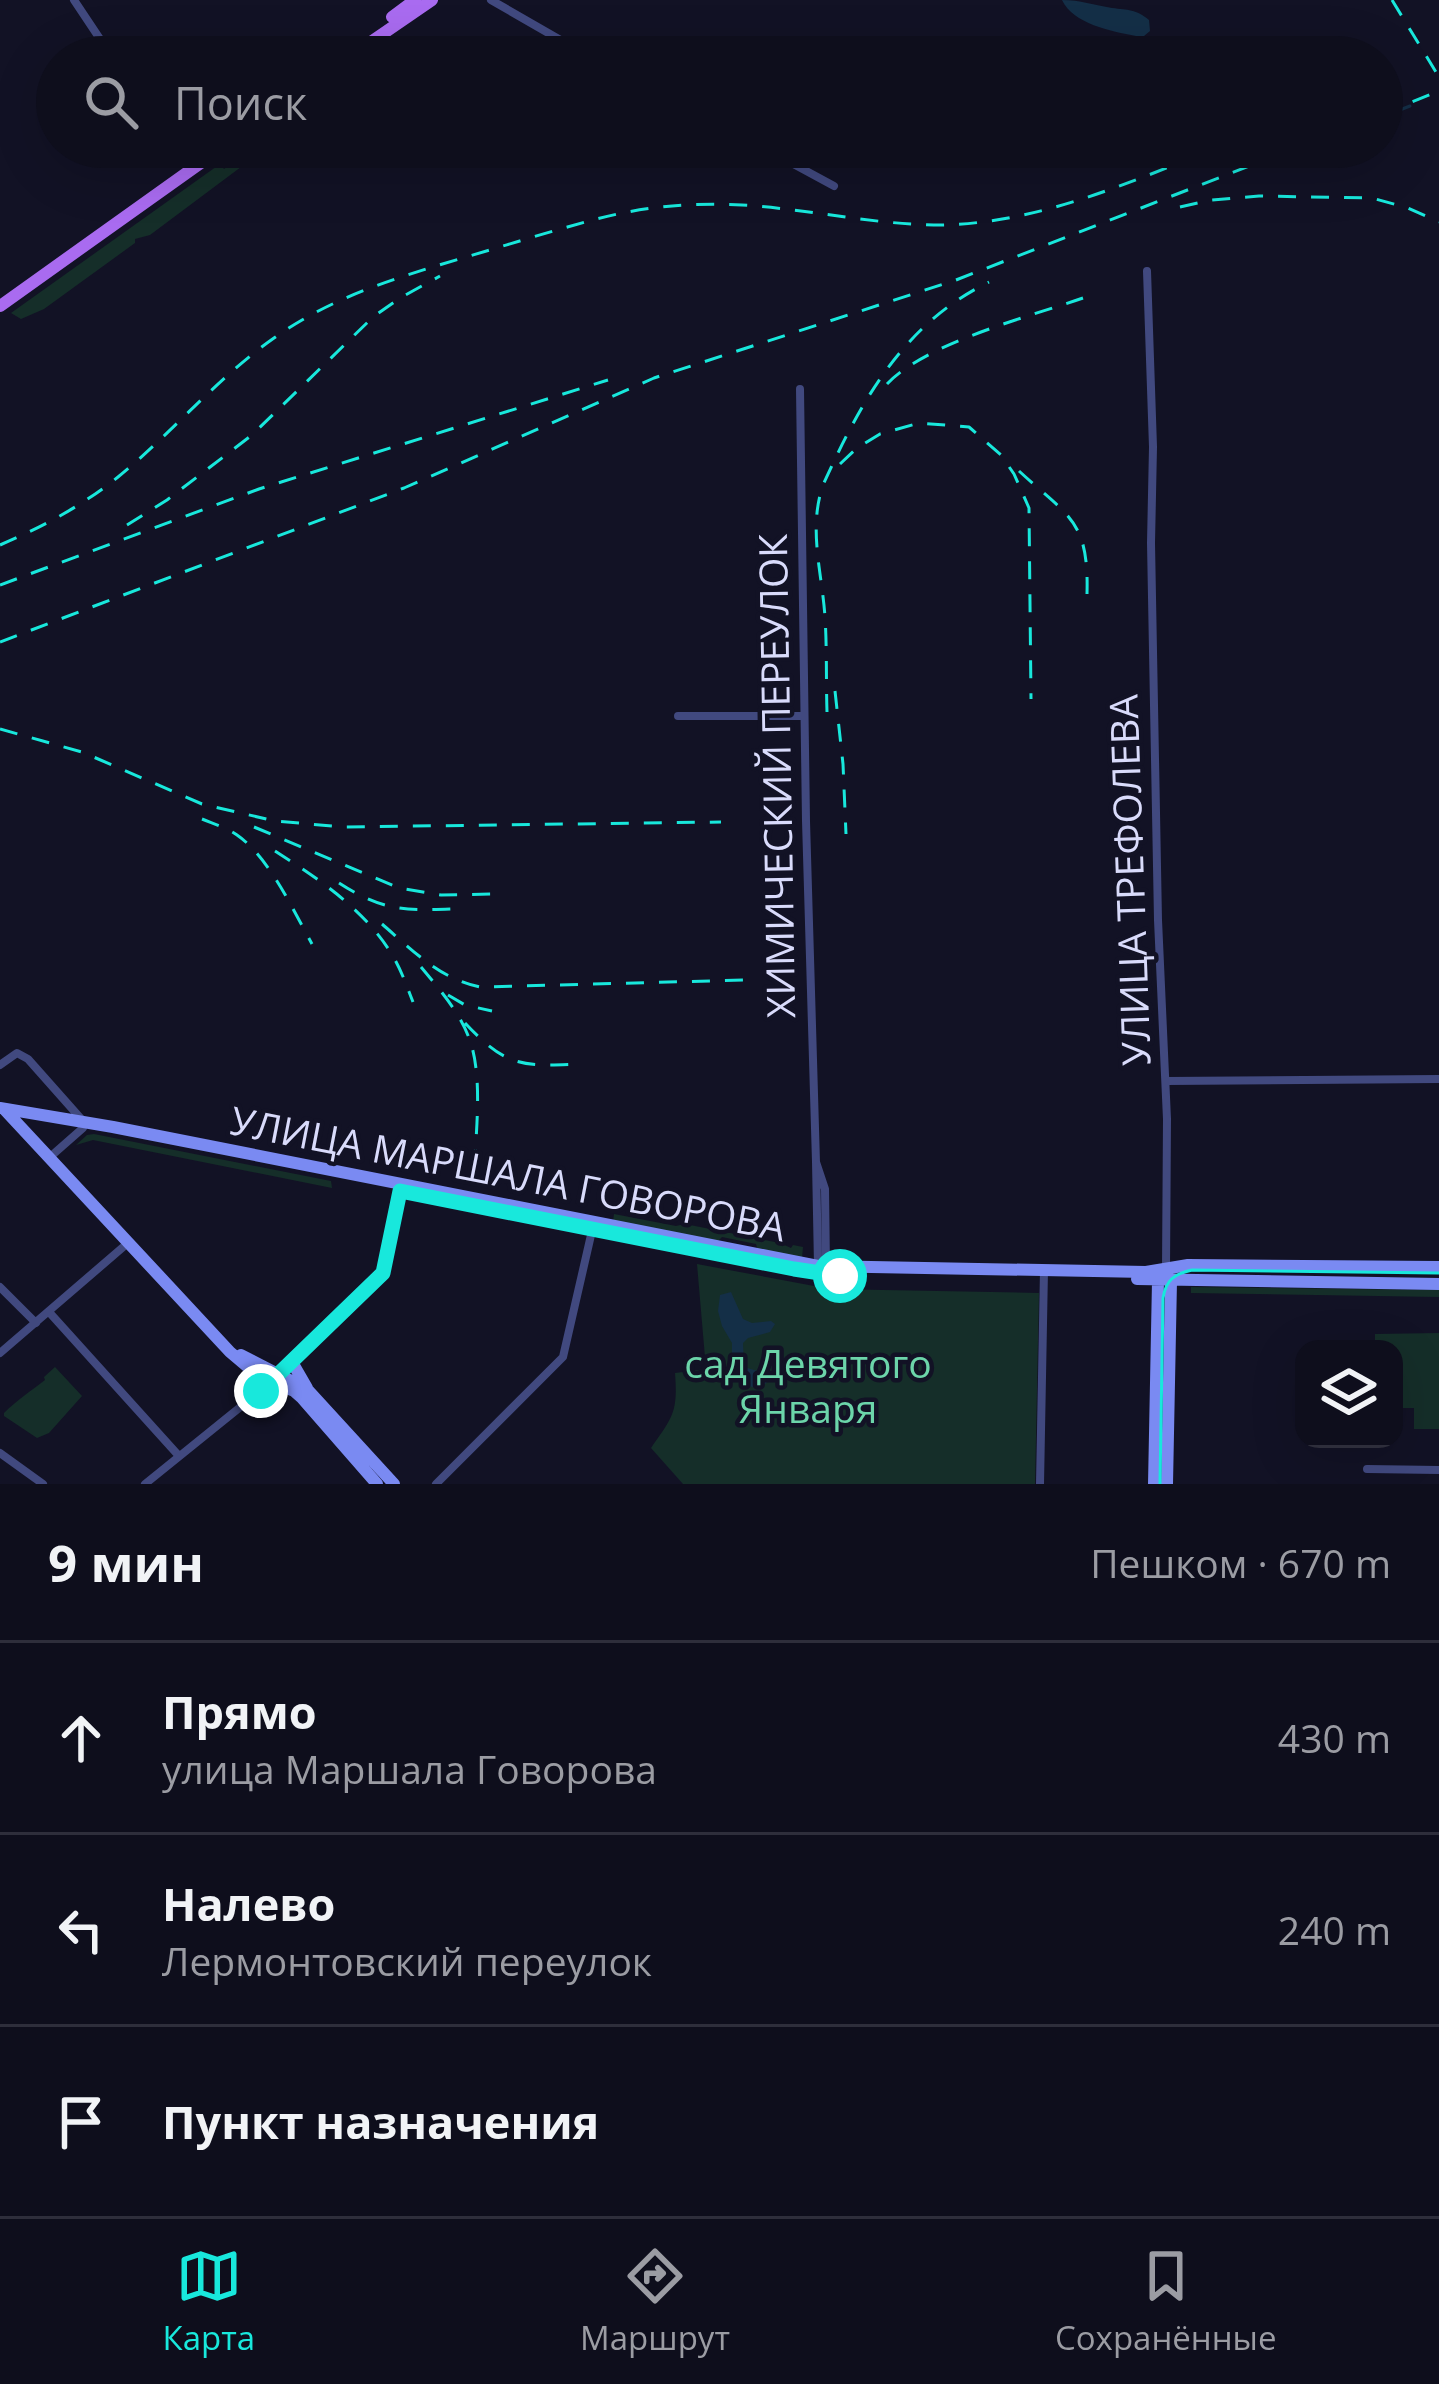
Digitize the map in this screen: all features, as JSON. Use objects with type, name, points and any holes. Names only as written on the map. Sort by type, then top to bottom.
[{"type":"main road","points":[[365,36],[415,0]]},
{"type":"main road","points":[[380,36],[432,0]]},
{"type":"main road","points":[[0,301],[181,168]]},
{"type":"main road","points":[[0,301],[193,168]]},
{"type":"street","points":[[74,0],[98,36]]},
{"type":"street","points":[[491,0],[554,36]]},
{"type":"street","points":[[801,168],[834,185]]},
{"type":"street","name":"УЛИЦА ТРЕФОЛЕВА","points":[[1147,271],[1168,1251],[1154,1484]]},
{"type":"street","name":"ХИМИЧЕСКИЙ ПЕРЕУЛОК","points":[[800,388],[816,1162],[825,1189],[822,1269]]},
{"type":"street","points":[[678,716],[804,716]]},
{"type":"street","points":[[0,1065],[16,1052],[28,1059],[83,1125],[50,1157]]},
{"type":"street","points":[[1166,1081],[1439,1079]]},
{"type":"street","points":[[0,1128],[3,1111]]},
{"type":"street","points":[[3,1111],[222,1342],[302,1398],[377,1484]]},
{"type":"street","name":"УЛИЦА МАРШАЛА ГОВОРОВА","points":[[3,1111],[822,1269],[1044,1274],[1146,1271],[1165,1276],[1439,1284]]},
{"type":"street","points":[[145,1484],[292,1363],[383,1273],[400,1188]]},
{"type":"street","points":[[436,1484],[563,1357],[594,1226]]},
{"type":"street","points":[[0,1353],[129,1242]]},
{"type":"street","name":"УЛИЦА МАРШАЛА ГОВОРОВА","points":[[1165,1276],[1439,1267]]},
{"type":"street","points":[[1040,1484],[1044,1274]]},
{"type":"street","name":"УЛИЦА ТРЕФОЛЕВА","points":[[1165,1276],[1167,1484]]},
{"type":"street","points":[[0,1287],[36,1322]]},
{"type":"street","points":[[49,1312],[179,1456]]},
{"type":"street","points":[[292,1363],[308,1390],[394,1484]]},
{"type":"street","points":[[275,1378],[308,1390]]},
{"type":"street","points":[[0,1453],[43,1484]]},
{"type":"street","points":[[1367,1469],[1439,1470]]},
{"type":"green space","points":[[214,168],[240,168],[44,309],[21,319],[11,313]]},
{"type":"green space","points":[[94,1134],[331,1181],[332,1188],[93,1140],[76,1145]]},
{"type":"green space","points":[[614,1214],[803,1247],[802,1258],[758,1251],[756,1244],[722,1237],[716,1243],[613,1222]]},
{"type":"green space","name":"сад Девятого Января","points":[[697,1264],[830,1289],[1039,1293],[1035,1484],[683,1484],[651,1448],[672,1414],[675,1373],[706,1369]]},
{"type":"green space","points":[[1191,1287],[1439,1290],[1439,1297],[1191,1293]]},
{"type":"green space","points":[[1439,1333],[1439,1429],[1414,1429],[1414,1408],[1403,1408],[1403,1340],[1375,1340],[1375,1334]]},
{"type":"green space","points":[[55,1367],[82,1396],[49,1433],[37,1438],[4,1413]]},
{"type":"water","points":[[1062,0],[1136,12],[1149,20],[1150,31],[1136,36],[1094,25],[1075,15]]},
{"type":"water","points":[[731,1292],[743,1319],[775,1324],[770,1332],[743,1343],[744,1367],[764,1373],[768,1381],[759,1387],[744,1384],[732,1374],[732,1343],[718,1311],[720,1295]]},
{"type":"waterway","points":[[1403,109],[1410,106]]},
{"type":"tram line","points":[[1160,1484],[1163,1298],[1172,1279],[1192,1270],[1439,1273]]},
{"type":"railway","points":[[1392,0],[1439,77]]},
{"type":"railway","points":[[1403,106],[1439,91]]},
{"type":"railway","points":[[0,545],[104,488],[233,370],[296,323],[343,299],[416,272],[627,212],[742,205],[916,224],[978,223],[1049,209],[1166,168]]},
{"type":"railway","points":[[0,642],[404,488],[654,378],[956,280],[1244,168]]},
{"type":"railway","points":[[1180,207],[1259,196],[1372,198],[1439,222]]},
{"type":"railway","points":[[127,525],[252,435],[373,317],[440,276]]},
{"type":"railway","points":[[827,712],[825,617],[816,534],[823,485],[888,368],[932,320],[989,282]]},
{"type":"railway","points":[[887,384],[904,369],[952,344],[1083,298]]},
{"type":"railway","points":[[0,585],[259,489],[608,380]]},
{"type":"railway","points":[[840,464],[880,434],[919,423],[969,427],[1001,455],[1029,508],[1031,699]]},
{"type":"railway","points":[[1019,471],[1073,522],[1084,550],[1087,594]]},
{"type":"railway","points":[[835,691],[846,834]]},
{"type":"railway","points":[[0,729],[82,752],[202,804],[275,821],[343,827],[721,822]]},
{"type":"railway","points":[[202,819],[237,835],[260,857],[312,944]]},
{"type":"railway","points":[[254,827],[399,888],[441,895],[491,894]]},
{"type":"railway","points":[[275,851],[325,885],[370,925],[394,958],[413,1002]]},
{"type":"railway","points":[[339,883],[393,907],[452,909]]},
{"type":"railway","points":[[382,924],[439,970],[480,987],[746,980]]},
{"type":"railway","points":[[421,967],[460,1019],[474,1054],[474,1179]]},
{"type":"railway","points":[[448,995],[492,1011]]},
{"type":"railway","points":[[465,1023],[493,1049],[518,1062],[583,1064]]},
{"type":"route","points":[[261,1391],[383,1273],[400,1191],[840,1276]]}]
